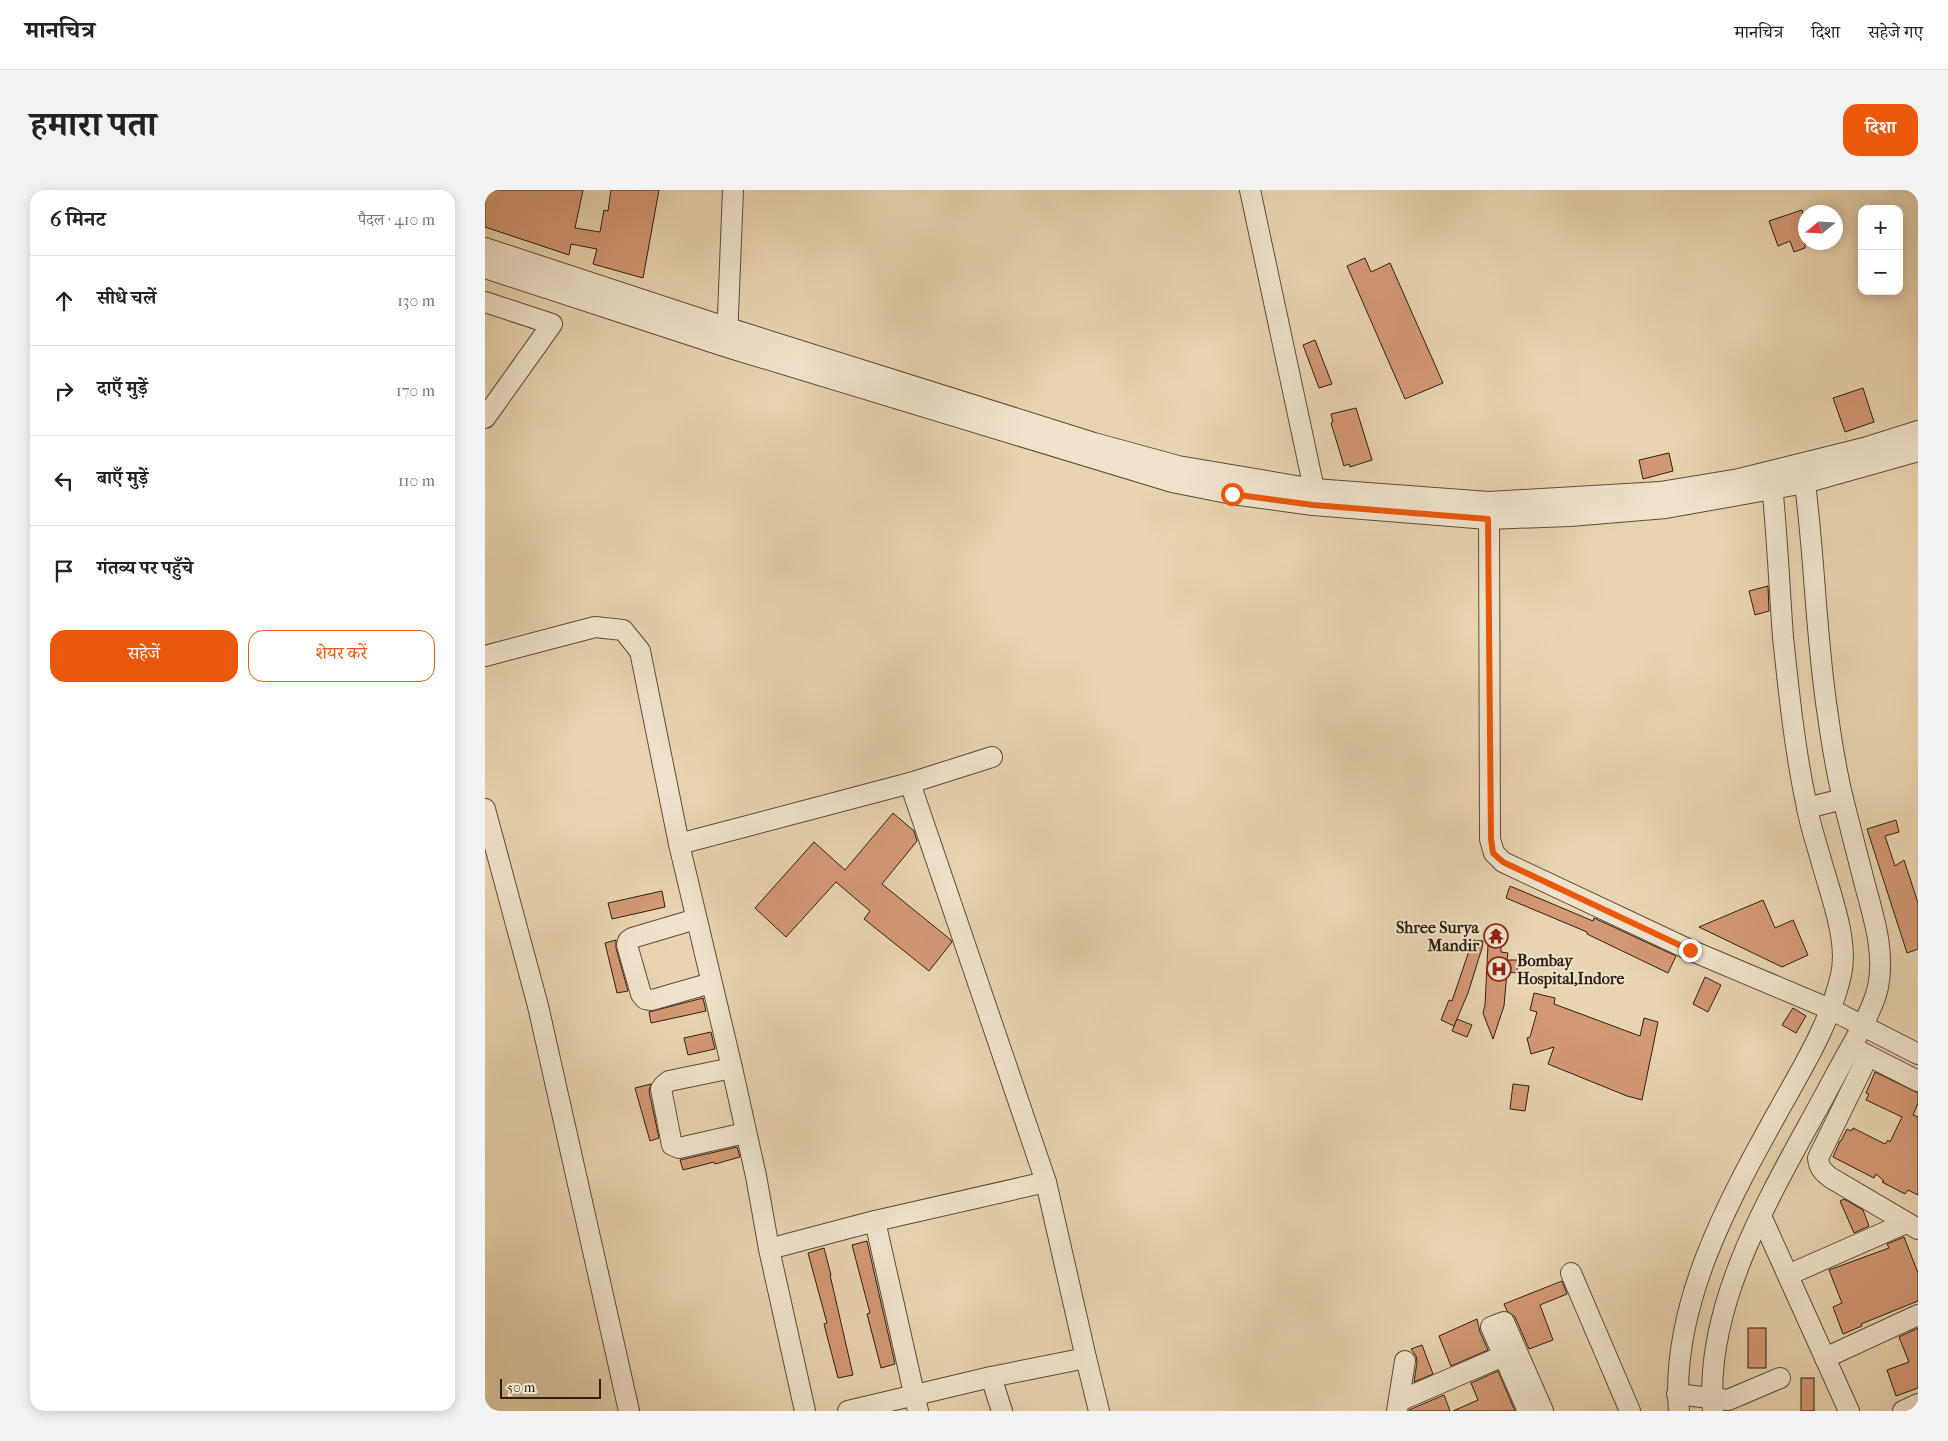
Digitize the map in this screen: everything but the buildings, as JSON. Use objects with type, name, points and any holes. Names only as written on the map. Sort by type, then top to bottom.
[{"type":"street","points":[[727,338],[733,190]]},
{"type":"street","points":[[1250,190],[1314,497]]},
{"type":"street","points":[[485,248],[727,338]]},
{"type":"street","points":[[485,268],[1094,443],[1179,466],[1314,497],[1488,510],[1660,492],[1739,479],[1805,483],[1918,450]]},
{"type":"street","points":[[485,302],[551,324],[485,418]]},
{"type":"street","points":[[1771,480],[1802,462],[1864,448],[1918,431]]},
{"type":"street","points":[[1802,462],[1827,714],[1843,799],[1873,916],[1880,955],[1877,990],[1862,1024],[1860,1052],[1818,1158],[1819,1165],[1821,1170],[1831,1178],[1912,1226]]},
{"type":"street","points":[[1771,480],[1792,716],[1807,808],[1837,920],[1843,962],[1832,1010],[1813,1050],[1756,1151],[1709,1247],[1684,1327],[1678,1402],[1713,1404],[1732,1400],[1780,1378]]},
{"type":"street","points":[[1488,510],[1491,839],[1493,853],[1503,862],[1627,921],[1690,950],[1832,1010],[1918,1054]]},
{"type":"street","points":[[485,656],[595,627],[623,630],[640,651],[679,844],[732,1068],[805,1411]]},
{"type":"street","points":[[679,844],[910,782],[992,757]]},
{"type":"street","points":[[910,782],[1046,1182],[1099,1411]]},
{"type":"street","points":[[1807,808],[1843,799]]},
{"type":"street","points":[[485,809],[538,1006],[629,1411]]},
{"type":"street","points":[[696,919],[632,938],[628,941],[627,945],[641,994],[645,999],[652,1000],[711,983]]},
{"type":"street","points":[[1713,1404],[1717,1334],[1739,1266],[1761,1216],[1840,1067],[1860,1052]]},
{"type":"street","points":[[1860,1052],[1918,1081]]},
{"type":"street","points":[[732,1068],[669,1081],[663,1085],[661,1089],[669,1137],[672,1145],[679,1148],[745,1133]]},
{"type":"street","points":[[769,1249],[875,1221],[1046,1182]]},
{"type":"street","points":[[1761,1216],[1849,1411]]},
{"type":"street","points":[[875,1221],[916,1403]]},
{"type":"street","points":[[1789,1275],[1912,1226]]},
{"type":"street","points":[[1571,1273],[1629,1411]]},
{"type":"street","points":[[1825,1358],[1918,1315]]},
{"type":"street","points":[[1528,1411],[1491,1327],[1504,1322],[1543,1411]]},
{"type":"street","points":[[1684,1327],[1717,1334]]},
{"type":"street","points":[[1398,1406],[1503,1356]]},
{"type":"street","points":[[848,1411],[916,1403],[991,1377],[1086,1358]]},
{"type":"street","points":[[1398,1406],[1405,1362]]},
{"type":"street","points":[[991,1377],[1002,1411]]},
{"type":"street","points":[[1903,1411],[1918,1404]]},
{"type":"place","name":"Shree Surya Mandir","points":[[1496,936]]},
{"type":"place","name":"Bombay Hospital,Indore","points":[[1499,969]]},
{"type":"route","points":[[1232,494],[1313,505],[1488,519],[1491,839],[1493,853],[1503,862],[1690,950]]}]
